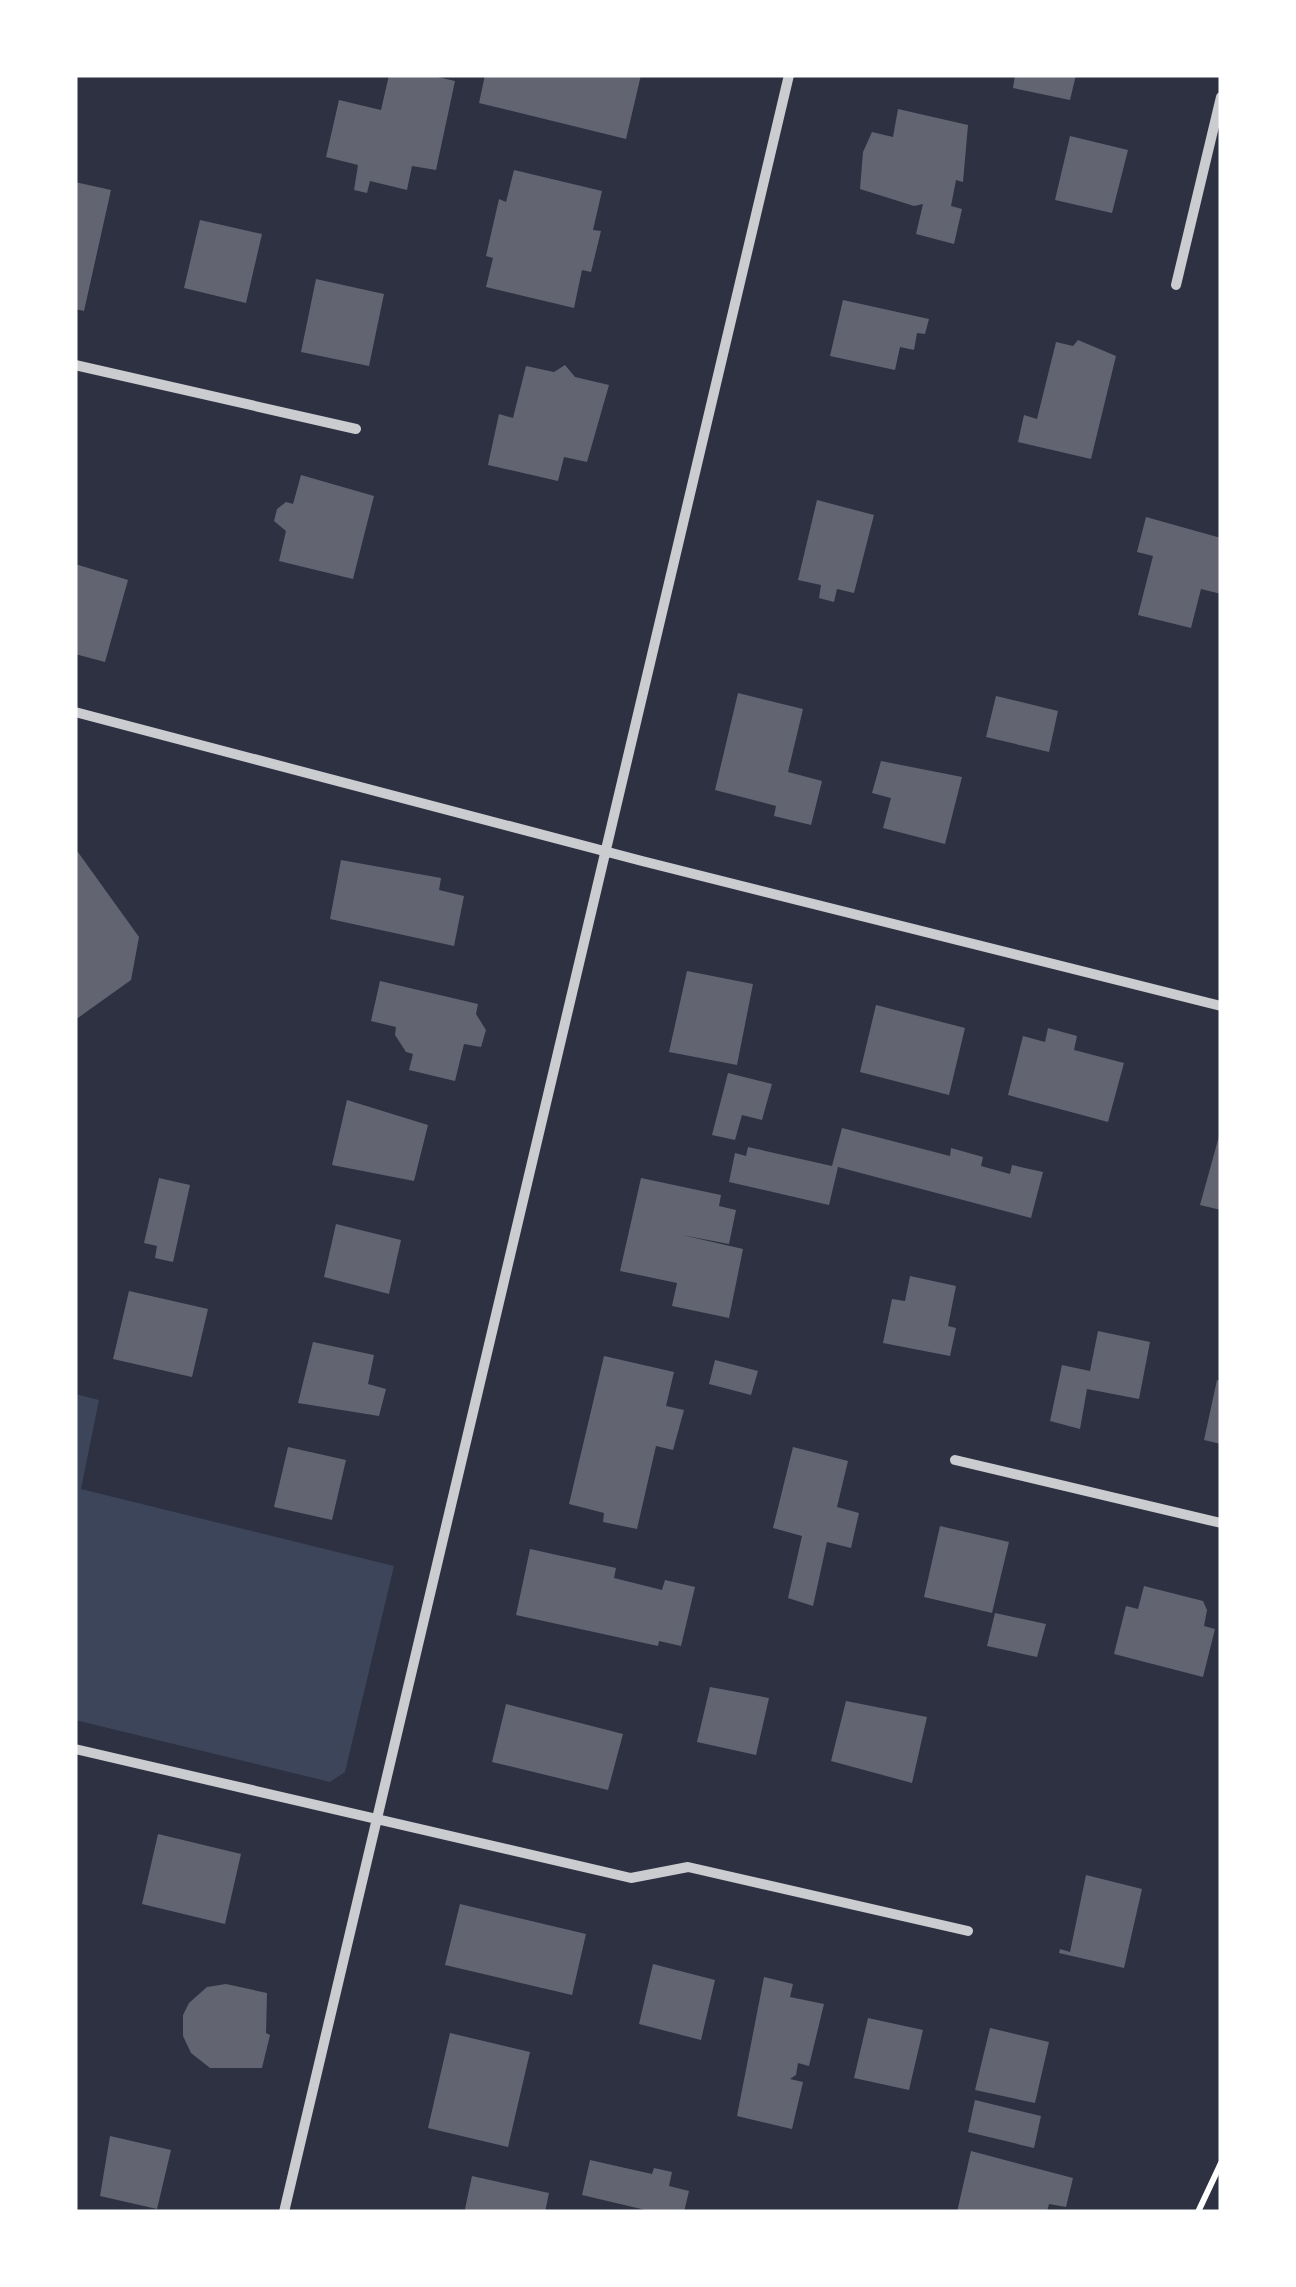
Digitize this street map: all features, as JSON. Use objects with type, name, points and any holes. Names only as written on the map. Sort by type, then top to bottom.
[{"type":"street","points":[[284,2212],[789,75]]},
{"type":"street","points":[[1176,284],[1221,98]]},
{"type":"street","points":[[75,365],[356,428]]},
{"type":"street","points":[[75,712],[1221,1006]]},
{"type":"street","points":[[954,1460],[1221,1523]]},
{"type":"street","points":[[75,1749],[631,1878],[688,1867],[968,1931]]},
{"type":"path","points":[[1198,2212],[1221,2163]]},
{"type":"shaded area","points":[[75,1394],[99,1400],[81,1489],[394,1566],[345,1772],[330,1782],[75,1720]]},
{"type":"building","points":[[389,75],[429,75],[455,81],[436,170],[412,166],[407,190],[370,181],[367,193],[354,190],[358,165],[326,157],[339,100],[381,110]]},
{"type":"building","points":[[485,75],[641,75],[626,139],[479,103]]},
{"type":"building","points":[[1015,75],[1076,75],[1070,100],[1013,88]]},
{"type":"building","points":[[898,109],[968,125],[963,182],[956,180],[951,206],[962,209],[954,244],[916,234],[923,204],[914,206],[860,189],[863,152],[872,132],[893,137]]},
{"type":"building","points":[[1070,136],[1128,150],[1112,213],[1055,200]]},
{"type":"building","points":[[514,170],[602,191],[593,230],[601,231],[591,272],[582,270],[574,308],[486,287],[493,258],[486,256],[499,199],[506,202]]},
{"type":"building","points":[[75,182],[111,190],[84,311],[75,309]]},
{"type":"building","points":[[200,220],[262,234],[246,303],[184,288]]},
{"type":"building","points":[[316,279],[384,294],[369,366],[301,352]]},
{"type":"building","points":[[843,300],[929,319],[925,334],[917,333],[914,350],[900,347],[895,370],[830,356]]},
{"type":"building","points":[[1078,340],[1116,356],[1091,459],[1018,442],[1024,415],[1037,419],[1056,342],[1073,346]]},
{"type":"building","points":[[565,365],[575,377],[609,385],[587,462],[564,457],[558,481],[488,465],[499,414],[513,418],[526,366],[554,372]]},
{"type":"building","points":[[301,475],[374,496],[353,579],[279,561],[286,531],[274,521],[277,509],[286,502],[293,504]]},
{"type":"building","points":[[817,500],[874,515],[854,593],[837,589],[834,602],[819,598],[821,585],[798,580]]},
{"type":"building","points":[[1146,517],[1221,538],[1221,594],[1201,589],[1191,628],[1138,615],[1153,556],[1137,552]]},
{"type":"building","points":[[75,564],[128,580],[105,662],[75,654]]},
{"type":"building","points":[[738,693],[803,709],[788,772],[822,781],[811,825],[774,816],[776,806],[715,790]]},
{"type":"building","points":[[996,696],[1058,711],[1049,752],[986,737]]},
{"type":"building","points":[[881,761],[962,777],[945,844],[883,828],[891,798],[872,793]]},
{"type":"building","points":[[75,848],[139,937],[131,980],[75,1020]]},
{"type":"building","points":[[341,860],[441,878],[439,890],[464,896],[454,946],[330,919]]},
{"type":"building","points":[[687,971],[753,984],[737,1065],[669,1052]]},
{"type":"building","points":[[380,981],[478,1004],[476,1014],[486,1030],[481,1047],[464,1044],[455,1081],[409,1070],[413,1054],[406,1052],[395,1035],[396,1027],[371,1021]]},
{"type":"building","points":[[876,1005],[965,1028],[949,1095],[860,1072]]},
{"type":"building","points":[[1048,1028],[1077,1036],[1074,1050],[1124,1063],[1108,1122],[1008,1095],[1023,1036],[1045,1042]]},
{"type":"building","points":[[728,1073],[772,1084],[762,1120],[742,1115],[735,1140],[712,1135]]},
{"type":"building","points":[[347,1100],[428,1125],[414,1181],[332,1165]]},
{"type":"building","points":[[842,1128],[950,1156],[951,1148],[983,1157],[981,1166],[1010,1174],[1012,1165],[1043,1172],[1031,1218],[838,1167],[829,1205],[729,1182],[735,1153],[746,1156],[748,1147],[832,1166]]},
{"type":"building","points":[[1221,1129],[1221,1210],[1200,1205]]},
{"type":"building","points":[[159,1178],[190,1185],[173,1262],[155,1258],[157,1246],[144,1243]]},
{"type":"building","points":[[641,1178],[721,1195],[719,1206],[736,1210],[729,1244],[682,1235],[743,1249],[729,1318],[672,1306],[677,1283],[620,1271]]},
{"type":"building","points":[[336,1224],[401,1240],[389,1294],[324,1277]]},
{"type":"building","points":[[910,1276],[956,1286],[948,1326],[956,1328],[950,1356],[883,1343],[892,1299],[905,1301]]},
{"type":"building","points":[[129,1291],[208,1309],[192,1377],[113,1359]]},
{"type":"building","points":[[1098,1331],[1150,1342],[1139,1399],[1087,1389],[1080,1429],[1050,1421],[1062,1365],[1090,1371]]},
{"type":"building","points":[[313,1342],[374,1355],[368,1384],[386,1389],[379,1416],[298,1403]]},
{"type":"building","points":[[604,1356],[674,1372],[666,1406],[684,1410],[673,1450],[656,1446],[637,1529],[603,1522],[604,1513],[569,1504]]},
{"type":"building","points":[[715,1360],[758,1371],[751,1395],[709,1384]]},
{"type":"building","points":[[1217,1380],[1221,1381],[1221,1444],[1204,1440]]},
{"type":"building","points":[[288,1447],[346,1460],[332,1520],[274,1507]]},
{"type":"building","points":[[793,1447],[848,1461],[837,1507],[859,1513],[851,1548],[827,1542],[813,1606],[788,1598],[802,1536],[773,1528]]},
{"type":"building","points":[[940,1526],[1009,1542],[992,1613],[924,1597]]},
{"type":"building","points":[[530,1549],[616,1568],[614,1578],[662,1590],[665,1580],[695,1587],[681,1646],[659,1641],[658,1646],[516,1615]]},
{"type":"building","points":[[1144,1586],[1203,1601],[1207,1610],[1204,1626],[1215,1629],[1203,1677],[1114,1654],[1126,1606],[1138,1609]]},
{"type":"building","points":[[995,1613],[1046,1624],[1037,1657],[987,1646]]},
{"type":"building","points":[[710,1687],[769,1698],[756,1755],[697,1742]]},
{"type":"building","points":[[846,1701],[927,1717],[912,1783],[831,1761]]},
{"type":"building","points":[[506,1704],[623,1734],[608,1790],[492,1762]]},
{"type":"building","points":[[158,1834],[241,1854],[225,1924],[142,1904]]},
{"type":"building","points":[[1086,1875],[1142,1889],[1124,1968],[1059,1953],[1060,1949],[1070,1952]]},
{"type":"building","points":[[460,1904],[586,1934],[572,1995],[445,1965]]},
{"type":"building","points":[[653,1964],[715,1980],[701,2040],[639,2024]]},
{"type":"building","points":[[764,1977],[793,1984],[790,1997],[824,2004],[809,2066],[798,2063],[796,2075],[790,2079],[803,2082],[792,2129],[737,2116]]},
{"type":"building","points":[[226,1984],[267,1993],[266,2033],[270,2035],[262,2068],[210,2068],[191,2053],[183,2036],[183,2015],[189,2003],[207,1987]]},
{"type":"building","points":[[868,2018],[923,2030],[909,2090],[854,2078]]},
{"type":"building","points":[[990,2028],[1049,2042],[1035,2103],[975,2090]]},
{"type":"building","points":[[450,2033],[530,2052],[508,2147],[428,2128]]},
{"type":"building","points":[[975,2100],[1041,2116],[1034,2148],[968,2132]]},
{"type":"building","points":[[110,2136],[171,2150],[157,2209],[100,2196]]},
{"type":"building","points":[[971,2151],[1073,2178],[1066,2207],[1049,2204],[1047,2212],[957,2212]]},
{"type":"building","points":[[590,2160],[652,2174],[654,2168],[672,2172],[669,2186],[689,2191],[684,2212],[654,2212],[582,2195]]},
{"type":"building","points":[[472,2176],[549,2193],[545,2212],[470,2212],[465,2209]]}]
